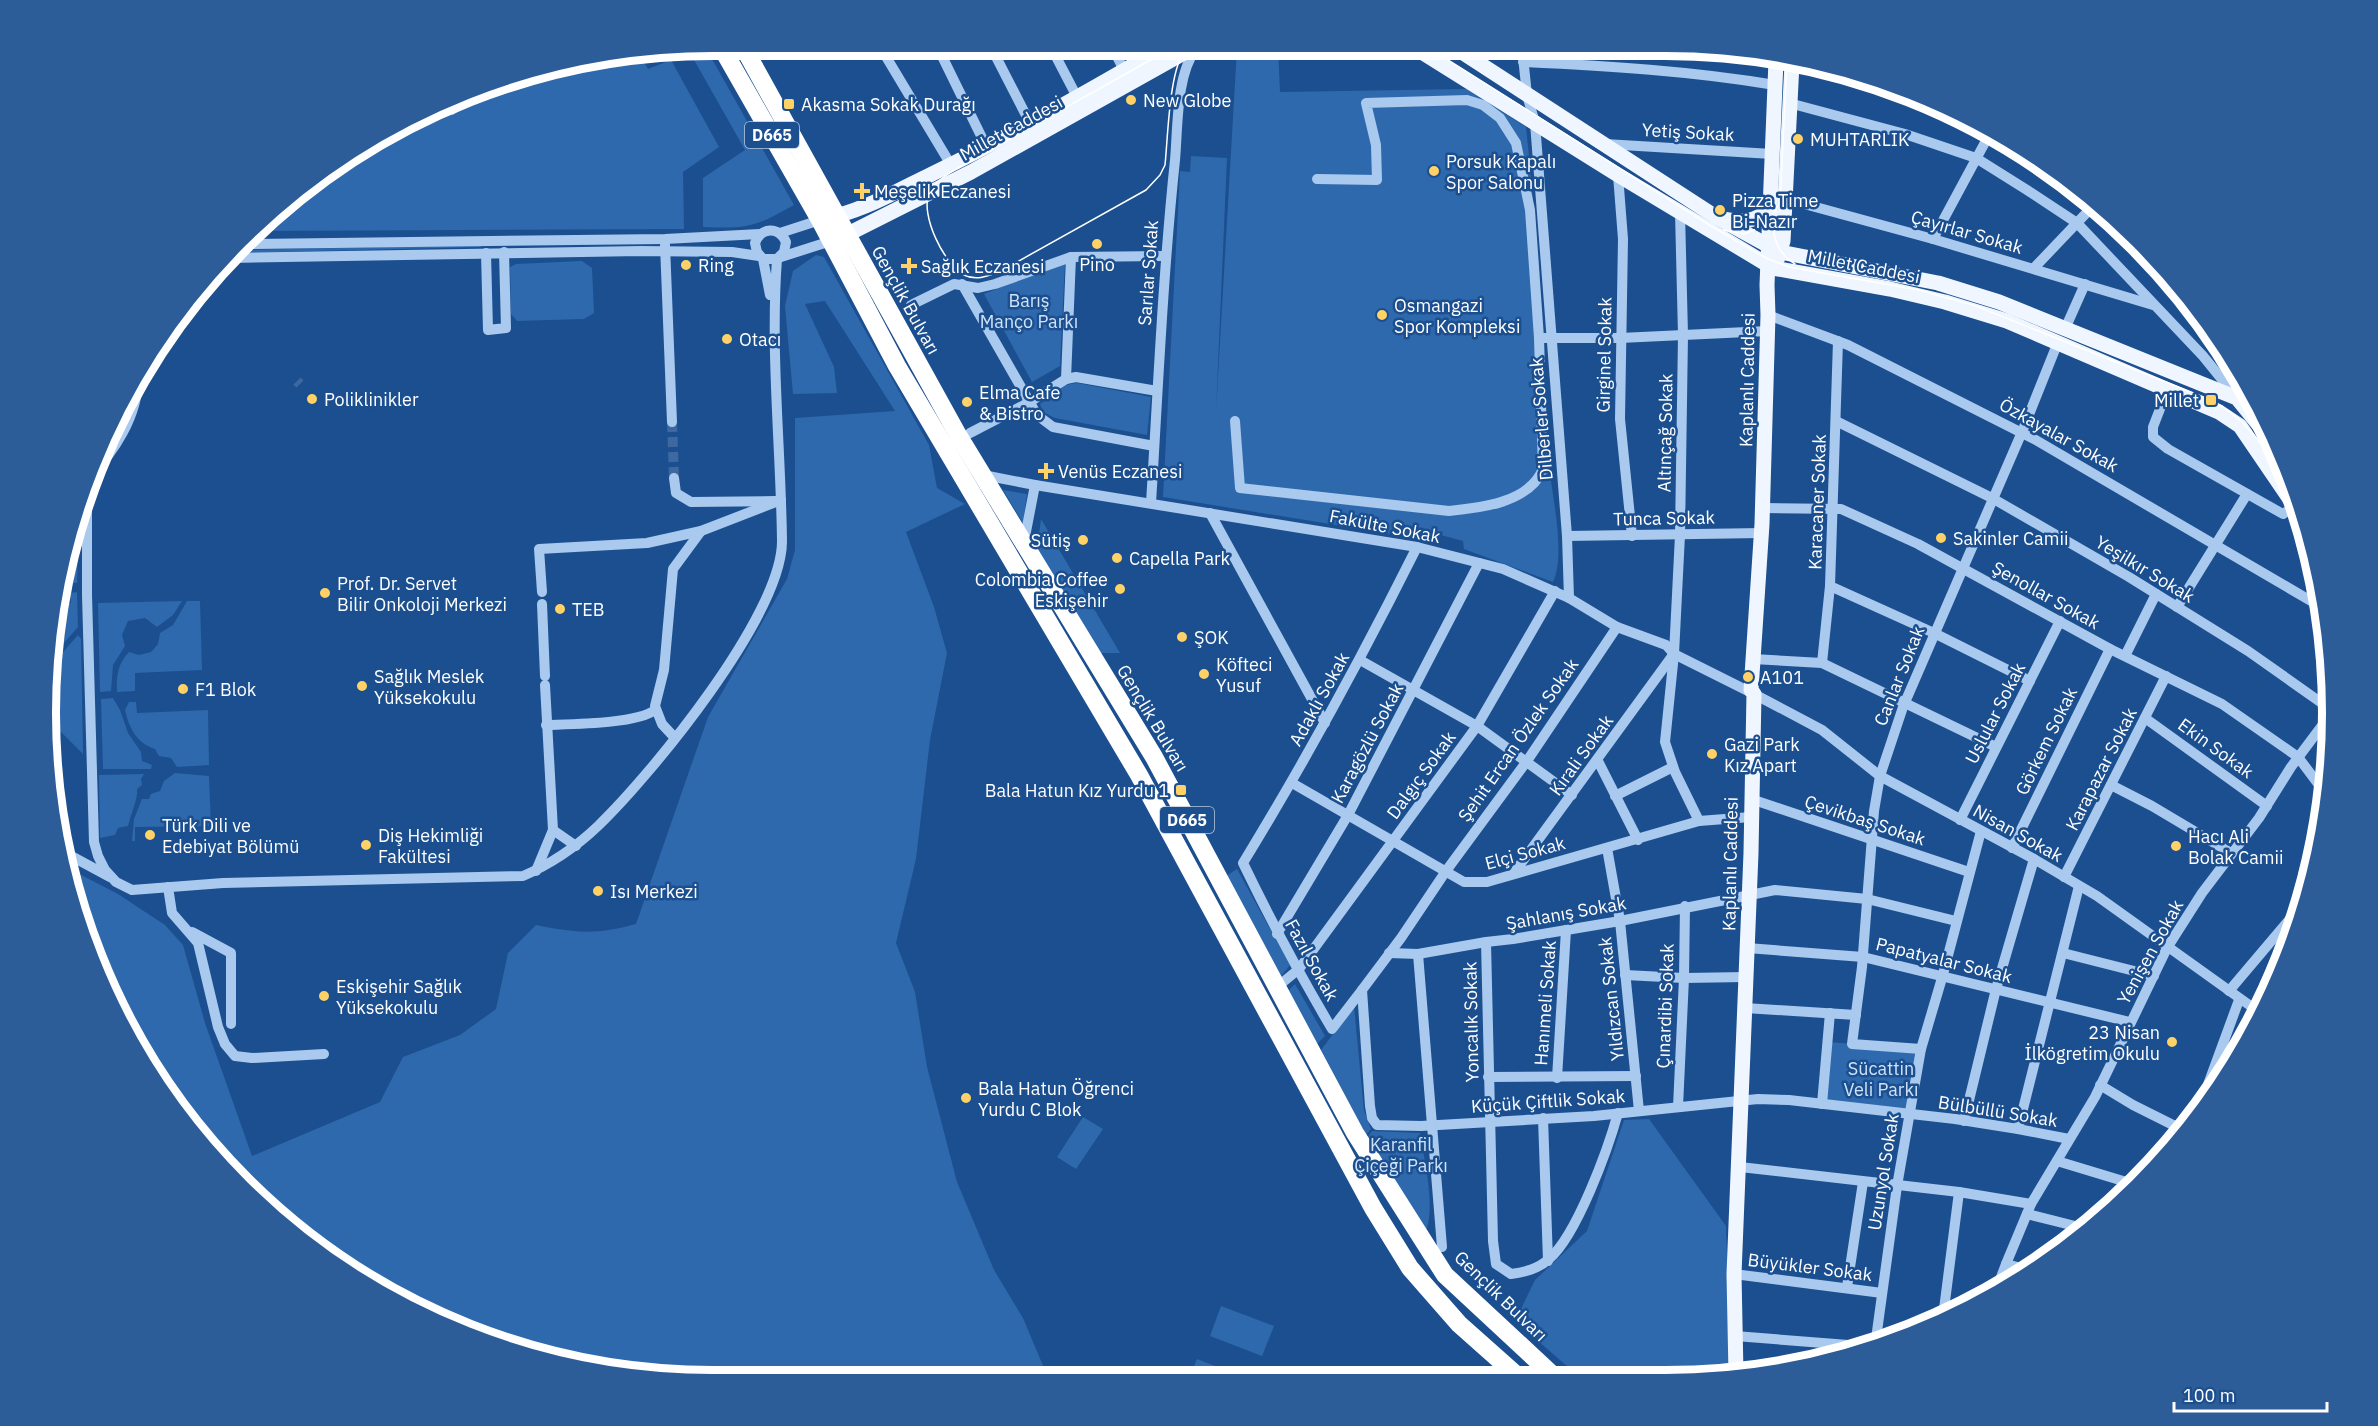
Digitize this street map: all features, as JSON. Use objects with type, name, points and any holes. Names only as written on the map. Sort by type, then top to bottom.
[{"type":"highway","name":"Gençlik Bulvarı","points":[[727,56],[828,218]]},
{"type":"highway","name":"Gençlik Bulvarı","points":[[748,56],[839,238],[1154,757],[1355,1133],[1432,1258],[1445,1275],[1547,1370]]},
{"type":"highway","name":"Gençlik Bulvarı","points":[[839,238],[897,366],[1139,776],[1386,1228],[1410,1268],[1459,1324],[1511,1370]]},
{"type":"main road","name":"Millet Caddesi","points":[[828,218],[866,206],[951,165],[1149,56]]},
{"type":"main road","name":"Millet Caddesi","points":[[839,238],[982,166],[1177,56]]},
{"type":"main road","name":"Millet Caddesi","points":[[1428,56],[1618,175],[1771,266],[1945,302],[2062,335],[2239,392]]},
{"type":"main road","name":"Millet Caddesi","points":[[1468,56],[1716,217],[1774,249],[1802,258],[1938,284],[1999,302],[2167,391],[2218,412],[2240,426],[2283,489]]},
{"type":"main road","name":"Kaplanlı Caddesi","points":[[1736,1366],[1734,1274],[1751,853],[1754,694],[1751,690],[1763,508],[1767,285],[1774,249],[1783,241],[1775,200],[1772,154],[1776,65]]},
{"type":"main road","name":"Kaplanlı Caddesi","points":[[1775,200],[1792,68]]},
{"type":"main road","name":"Millet Caddesi","points":[[1716,217],[1741,222],[1752,220],[1764,215],[1775,200]]},
{"type":"street","points":[[886,56],[951,165]]},
{"type":"street","points":[[942,56],[986,146]]},
{"type":"street","points":[[996,56],[1030,123]]},
{"type":"street","points":[[1056,56],[1077,97]]},
{"type":"street","points":[[1117,56],[1124,70]]},
{"type":"street","name":"Sarılar Sokak","points":[[1151,503],[1165,256],[1183,79],[1191,56]]},
{"type":"street","name":"Dilberler Sokak","points":[[1523,56],[1527,95],[1535,123],[1567,536],[1569,598]]},
{"type":"street","points":[[1523,62],[1658,69],[1720,76],[1775,86]]},
{"type":"street","points":[[1235,421],[1240,488],[1449,511],[1481,507],[1509,499],[1531,487],[1538,480],[1543,469],[1539,338],[1530,210],[1516,143],[1500,118],[1483,105],[1467,100],[1366,103],[1376,145],[1377,180],[1317,179]]},
{"type":"street","points":[[1789,103],[1905,134],[1976,158],[2077,223],[2153,305],[2237,389]]},
{"type":"street","points":[[1933,238],[1986,140]]},
{"type":"street","name":"Yetiş Sokak","points":[[1603,144],[1772,154]]},
{"type":"street","name":"Girginel Sokak","points":[[1618,175],[1623,239],[1620,419],[1632,536]]},
{"type":"street","name":"Çayırlar Sokak","points":[[1775,200],[1933,238],[2153,305]]},
{"type":"street","points":[[2034,268],[2089,211]]},
{"type":"street","name":"Altınçağ Sokak","points":[[1680,212],[1683,335],[1680,535],[1674,654],[1665,742],[1673,767],[1698,821]]},
{"type":"street","points":[[252,244],[665,239],[760,234],[770,230],[780,233],[828,218]]},
{"type":"street","points":[[72,856],[132,890],[223,883],[523,876],[536,871],[576,846],[624,799],[675,738],[711,689],[765,603],[776,577],[782,554],[782,500],[773,310],[779,258],[784,252],[786,242],[780,233]]},
{"type":"street","points":[[760,234],[755,248],[761,258],[773,310]]},
{"type":"street","points":[[239,258],[665,251],[732,252],[761,258],[779,258],[839,238]]},
{"type":"street","points":[[665,239],[672,422]]},
{"type":"street","points":[[494,241],[506,328],[488,330],[495,252]]},
{"type":"street","points":[[911,305],[954,284],[978,288],[1071,257],[1165,256]]},
{"type":"street","points":[[1066,379],[1071,257]]},
{"type":"street","points":[[962,284],[1028,403],[1037,415],[1053,427],[1154,446]]},
{"type":"street","name":"Canlar Sokak","points":[[1921,1049],[1852,1044],[1863,957],[1874,811],[1880,776],[1905,701],[2085,284]]},
{"type":"street","points":[[1539,338],[1683,335],[1768,323]]},
{"type":"street","name":"Özkayalar Sokak","points":[[1768,323],[1838,341],[2022,432],[2109,480],[2313,602]]},
{"type":"street","name":"Karacaner Sokak","points":[[1822,663],[1830,586],[1838,341]]},
{"type":"street","points":[[970,433],[1028,403],[1066,379],[1076,377],[1157,391]]},
{"type":"street","points":[[2167,391],[2153,427],[2153,437],[2168,449],[2283,514],[2290,511]]},
{"type":"street","points":[[109,454],[114,448],[137,397]]},
{"type":"street","name":"Yeşilkır Sokak","points":[[1836,421],[1992,498],[2248,651],[2322,703]]},
{"type":"street","name":"Fakülte Sokak","points":[[983,475],[1417,547],[1503,569],[1569,598],[1617,627],[1666,645],[1674,654],[1754,694]]},
{"type":"street","points":[[674,478],[676,493],[691,502],[782,500]]},
{"type":"street","points":[[1024,543],[1035,485]]},
{"type":"street","points":[[2177,607],[2247,494]]},
{"type":"street","points":[[536,871],[553,830],[539,549],[646,543],[701,531],[782,500]]},
{"type":"street","name":"Şenollar Sokak","points":[[1763,508],[1841,509],[1918,544],[2110,649],[2222,704],[2298,758],[2318,785]]},
{"type":"street","points":[[88,510],[94,842],[98,856],[113,879]]},
{"type":"street","points":[[1210,513],[1325,723]]},
{"type":"street","points":[[675,738],[662,724],[655,710],[664,670],[673,569],[701,531]]},
{"type":"street","name":"Tunca Sokak","points":[[1567,536],[1762,533]]},
{"type":"street","name":"Adaklı Sokak","points":[[1243,863],[1292,783],[1360,660],[1417,547]]},
{"type":"street","name":"Karagözlü Sokak","points":[[1277,934],[1348,815],[1479,563]]},
{"type":"street","points":[[1830,586],[1934,633],[2030,681]]},
{"type":"street","name":"Dalgıç Sokak","points":[[1277,987],[1299,969],[1477,726],[1555,591]]},
{"type":"street","points":[[2126,656],[2156,594]]},
{"type":"street","name":"Uslular Sokak","points":[[1960,820],[2060,621]]},
{"type":"street","name":"Şehit Ercan Özlek Sokak","points":[[1446,871],[1527,761],[1617,627]]},
{"type":"street","name":"Görkem Sokak","points":[[2012,848],[2110,649]]},
{"type":"street","name":"Kırali Sokak","points":[[1514,873],[1674,654]]},
{"type":"street","points":[[1753,659],[1822,663],[1905,701],[1996,747]]},
{"type":"street","points":[[1360,660],[1477,726],[1572,795]]},
{"type":"street","name":"Karapazar Sokak","points":[[2064,877],[2166,676]]},
{"type":"street","name":"Nisan Sokak","points":[[1754,694],[1821,730],[1880,776],[2034,859],[2097,896],[2253,1008]]},
{"type":"street","points":[[546,725],[616,720],[644,716],[655,710]]},
{"type":"street","name":"Ekin Sokak","points":[[2145,718],[2266,806]]},
{"type":"street","name":"Yenişen Sokak","points":[[2001,1278],[2029,1209],[2095,1097],[2167,948],[2322,726]]},
{"type":"street","points":[[1598,761],[1638,840]]},
{"type":"street","points":[[1615,796],[1673,767]]},
{"type":"street","name":"Elçi Sokak","points":[[1292,783],[1464,882],[1487,882],[1698,821],[1751,817]]},
{"type":"street","points":[[2111,785],[2152,806],[2231,854]]},
{"type":"street","name":"Çevikbaş Sokak","points":[[1751,799],[1969,872]]},
{"type":"street","points":[[553,830],[576,846]]},
{"type":"street","name":"Uzunyol Sokak","points":[[1876,1336],[1897,1186],[1921,1049],[1981,831]]},
{"type":"street","name":"Yıldızcan Sokak","points":[[1607,848],[1620,921],[1639,1111]]},
{"type":"street","points":[[1964,1121],[1996,989],[2034,859]]},
{"type":"street","name":"Fazıl Sokak","points":[[1243,863],[1277,934],[1332,1029],[1362,990]]},
{"type":"street","points":[[1362,990],[1446,871]]},
{"type":"street","points":[[2018,1129],[2079,886]]},
{"type":"street","points":[[168,887],[172,913],[198,943],[218,1026],[225,1044],[235,1056],[252,1058],[324,1054]]},
{"type":"street","name":"Şahlanış Sokak","points":[[1389,953],[1418,954],[1566,930],[1775,890],[1867,899],[1956,921]]},
{"type":"street","name":"Çınardibi Sokak","points":[[1678,1107],[1685,906]]},
{"type":"street","points":[[2229,991],[2289,920]]},
{"type":"street","name":"Hanımeli Sokak","points":[[1557,1078],[1566,930]]},
{"type":"street","points":[[189,931],[231,953],[231,1024]]},
{"type":"street","name":"Yoncalık Sokak","points":[[1486,942],[1492,1241],[1496,1264],[1511,1274],[1530,1271],[1548,1261]]},
{"type":"street","name":"Papatyalar Sokak","points":[[1748,948],[1863,957],[2130,1022]]},
{"type":"street","points":[[2062,953],[2154,976]]},
{"type":"street","points":[[1418,954],[1442,1247]]},
{"type":"street","points":[[1625,975],[1684,978],[1746,977]]},
{"type":"street","name":"Küçük Çiftlik Sokak","points":[[1362,990],[1370,1106],[1372,1118],[1377,1125],[1432,1126],[1618,1113],[1742,1100]]},
{"type":"street","points":[[2209,1082],[2240,1000]]},
{"type":"street","points":[[1746,1008],[1856,1015]]},
{"type":"street","points":[[1821,1104],[1830,1013]]},
{"type":"street","points":[[1488,1077],[1636,1076]]},
{"type":"street","points":[[2100,1085],[2176,1126]]},
{"type":"street","name":"Bülbüllü Sokak","points":[[1742,1100],[1789,1100],[1909,1114],[2018,1129],[2069,1139]]},
{"type":"street","points":[[1548,1261],[1572,1228],[1609,1146],[1618,1113]]},
{"type":"street","points":[[1543,1118],[1548,1261]]},
{"type":"street","points":[[2057,1161],[2126,1182]]},
{"type":"street","points":[[1740,1167],[1959,1192],[2029,1209],[2076,1226]]},
{"type":"street","points":[[1846,1287],[1863,1182]]},
{"type":"street","points":[[1944,1308],[1959,1192]]},
{"type":"street","points":[[2006,1264],[2018,1267]]},
{"type":"street","name":"Büyükler Sokak","points":[[1734,1274],[1882,1293]]},
{"type":"street","points":[[1735,1336],[1846,1345]]},
{"type":"green space","points":[[692,56],[710,56],[794,205],[751,225],[731,228],[703,227],[703,178],[745,150]]},
{"type":"green space","name":"Osmangazi Spor Kompleksi","points":[[1237,56],[1278,56],[1280,92],[1466,89],[1526,127],[1537,250],[1548,455],[1558,538],[1557,570],[1553,582],[1464,549],[1463,541],[1437,534],[1435,541],[1163,497],[1180,171],[1190,172],[1191,156],[1227,158],[1216,411]]},
{"type":"green space","points":[[643,60],[648,69],[671,60],[719,147],[683,172],[684,229],[266,231],[313,191],[348,166],[422,123],[502,90],[543,78],[585,68]]},
{"type":"green space","points":[[481,245],[481,247],[243,253],[246,250]]},
{"type":"green space","points":[[816,255],[824,257],[929,445],[937,488],[965,504],[906,532],[934,607],[947,653],[930,740],[916,859],[896,943],[915,992],[927,1067],[957,1182],[994,1270],[1023,1318],[1045,1370],[713,1370],[627,1365],[585,1358],[502,1336],[422,1303],[348,1260],[313,1235],[248,1178],[191,1113],[166,1078],[123,1004],[90,924],[75,872],[118,894],[165,925],[183,945],[205,1023],[252,1156],[380,1102],[403,1057],[460,1035],[496,1009],[508,953],[536,925],[586,932],[636,924],[708,717],[787,579],[795,550],[795,418],[895,411],[825,301],[805,304],[834,367],[837,393],[793,394],[785,306],[793,271]]},
{"type":"green space","points":[[582,261],[592,268],[594,313],[584,319],[517,321],[511,314],[510,267],[516,264]]},
{"type":"green space","name":"Barış Manço Parkı","points":[[1065,262],[1060,366],[1032,382],[984,294]]},
{"type":"green space","points":[[1077,383],[1151,397],[1147,435],[1055,418],[1043,412],[1040,404],[1065,385]]},
{"type":"green space","points":[[1003,490],[1027,494],[1023,523]]},
{"type":"green space","points":[[1041,519],[1120,653],[1099,653],[1037,549]]},
{"type":"green space","points":[[78,542],[77,583],[70,583],[70,577]]},
{"type":"green space","points":[[77,592],[78,627],[59,649],[65,603],[71,603],[70,593]]},
{"type":"green space","points":[[182,601],[173,615],[157,627],[145,618],[128,621],[122,635],[125,646],[113,665],[111,691],[100,692],[98,603]]},
{"type":"green space","points":[[187,601],[200,601],[202,670],[135,673],[135,691],[117,692],[118,670],[125,656],[129,652],[139,655],[151,652],[158,644],[160,633],[173,625]]},
{"type":"green space","points":[[78,635],[81,639],[83,754],[56,727],[58,657]]},
{"type":"green space","points":[[113,698],[128,733],[141,752],[142,761],[152,765],[151,769],[103,769],[101,699]]},
{"type":"green space","points":[[129,702],[136,702],[137,713],[208,710],[209,765],[177,767],[171,758],[159,756],[155,749],[138,739],[131,728],[125,710]]},
{"type":"green space","points":[[175,773],[209,776],[211,826],[135,827],[135,841],[132,841],[134,819],[142,799],[149,799],[151,794],[160,791],[164,781]]},
{"type":"green space","points":[[144,774],[141,779],[142,785],[137,789],[128,826],[118,828],[115,835],[100,838],[99,775]]},
{"type":"green space","points":[[1237,869],[1290,965],[1281,976],[1226,876]]},
{"type":"green space","points":[[1295,984],[1325,1036],[1317,1044],[1288,991]]},
{"type":"green space","points":[[1354,1006],[1364,1111],[1371,1129],[1366,1135],[1321,1050]]},
{"type":"green space","name":"Sücattin Veli Parkı","points":[[1828,1042],[1921,1049],[1909,1114],[1822,1104]]},
{"type":"green space","points":[[1083,1117],[1103,1129],[1076,1169],[1057,1157]]},
{"type":"green space","points":[[1649,1119],[1726,1226],[1731,1367],[1665,1370],[1571,1370],[1515,1321],[1535,1280],[1587,1231],[1624,1120]]},
{"type":"green space","name":"Karanfil Çiçeği Parkı","points":[[1372,1131],[1420,1133],[1430,1201],[1427,1227],[1423,1237],[1367,1138]]},
{"type":"green space","points":[[1221,1306],[1274,1326],[1262,1356],[1210,1336]]},
{"type":"green space","points":[[1197,1359],[1223,1369],[1223,1370],[1192,1370]]},
{"type":"shaded area","points":[[460,106],[460,109],[453,114],[446,113]]},
{"type":"tunnel","points":[[297,381],[300,384]]},
{"type":"tunnel","points":[[672,422],[674,478]]},
{"type":"tram line","points":[[1158,56],[956,169],[934,185],[927,202],[931,226],[942,250],[956,269],[973,278],[999,272],[1146,190],[1160,175],[1165,165],[1173,87],[1181,56]]},
{"type":"tram line","points":[[1442,56],[1711,226],[1768,259],[1789,267],[1919,290],[1976,306],[2211,400],[2237,417],[2257,438],[2271,459]]},
{"type":"tram line","points":[[1723,230],[1744,234],[1759,228],[1769,222],[1780,202],[1787,67]]},
{"type":"tram line","points":[[1773,213],[1773,228],[1779,249],[1795,264]]},
{"type":"place","name":"New Globe","points":[[1131,100]]},
{"type":"place","name":"Akasma Sokak Durağı","points":[[789,104]]},
{"type":"place","name":"MUHTARLIK","points":[[1798,139]]},
{"type":"place","name":"Porsuk Kapalı Spor Salonu","points":[[1434,171]]},
{"type":"place","name":"Meşelik Eczanesi","points":[[862,191]]},
{"type":"place","name":"Pizza Time Bi-Nazır","points":[[1720,210]]},
{"type":"place","name":"Pino","points":[[1097,244]]},
{"type":"place","name":"Ring","points":[[686,265]]},
{"type":"place","name":"Sağlık Eczanesi","points":[[909,266]]},
{"type":"place","name":"Osmangazi Spor Kompleksi","points":[[1382,315]]},
{"type":"place","name":"Otacı","points":[[727,339]]},
{"type":"place","name":"Poliklinikler","points":[[312,399]]},
{"type":"place","name":"Millet","points":[[2211,400]]},
{"type":"place","name":"Elma Cafe & Bistro","points":[[967,402]]},
{"type":"place","name":"Venüs Eczanesi","points":[[1046,471]]},
{"type":"place","name":"Sakinler Camii","points":[[1941,538]]},
{"type":"place","name":"Sütiş","points":[[1083,540]]},
{"type":"place","name":"Capella Park","points":[[1117,558]]},
{"type":"place","name":"Colombia Coffee Eskişehir","points":[[1120,589]]},
{"type":"place","name":"Prof. Dr. Servet Bilir Onkoloji Merkezi","points":[[325,593]]},
{"type":"place","name":"TEB","points":[[560,609]]},
{"type":"place","name":"ŞOK","points":[[1182,637]]},
{"type":"place","name":"Köfteci Yusuf","points":[[1204,674]]},
{"type":"place","name":"A101","points":[[1748,677]]},
{"type":"place","name":"Sağlık Meslek Yüksekokulu","points":[[362,686]]},
{"type":"place","name":"F1 Blok","points":[[183,689]]},
{"type":"place","name":"Gazi Park Kız Apart","points":[[1712,754]]},
{"type":"place","name":"Bala Hatun Kız Yurdu 1","points":[[1181,790]]},
{"type":"place","name":"Türk Dili ve Edebiyat Bölümü","points":[[150,835]]},
{"type":"place","name":"Diş Hekimliği Fakültesi","points":[[366,845]]},
{"type":"place","name":"Hacı Ali Bolak Camii","points":[[2176,846]]},
{"type":"place","name":"Isı Merkezi","points":[[598,891]]},
{"type":"place","name":"Eskişehir Sağlık Yüksekokulu","points":[[324,996]]},
{"type":"place","name":"23 Nisan İlkögretim Okulu","points":[[2172,1042]]},
{"type":"place","name":"Bala Hatun Öğrenci Yurdu C Blok","points":[[966,1098]]}]
